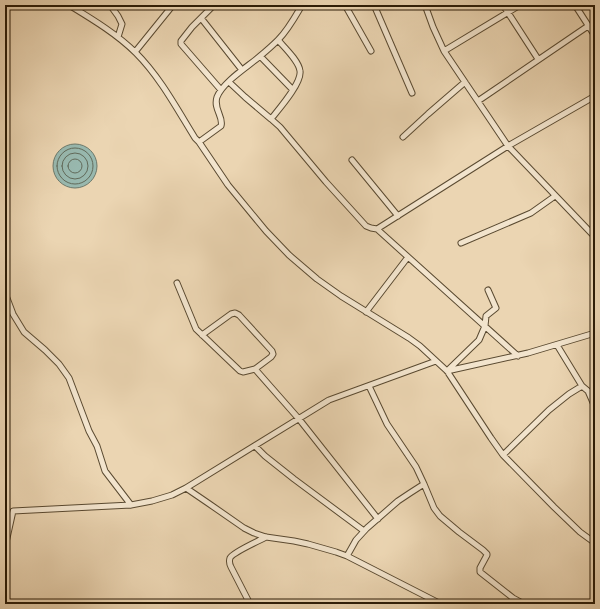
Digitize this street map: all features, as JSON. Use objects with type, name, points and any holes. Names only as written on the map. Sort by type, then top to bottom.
[{"type":"street","points":[[69,5],[98,23],[135,52],[154,75],[173,102],[195,138],[228,185],[266,231],[289,255],[317,279],[341,296],[420,346],[447,371],[503,455],[580,532],[595,543]]},
{"type":"street","points":[[110,5],[122,24],[118,38]]},
{"type":"street","points":[[135,52],[173,5]]},
{"type":"street","points":[[214,5],[182,39],[181,44],[221,90]]},
{"type":"street","points":[[199,142],[221,126],[222,120],[219,116],[216,103],[217,97],[221,90],[278,40],[302,5]]},
{"type":"street","points":[[345,5],[371,51]]},
{"type":"street","points":[[374,5],[412,93]]},
{"type":"street","points":[[425,5],[444,51],[508,146],[595,237]]},
{"type":"street","points":[[503,5],[538,60]]},
{"type":"street","points":[[444,51],[520,5]]},
{"type":"street","points":[[575,5],[595,36]]},
{"type":"street","points":[[201,18],[242,70]]},
{"type":"street","points":[[478,101],[588,26]]},
{"type":"street","points":[[271,119],[293,90],[300,78],[300,70],[296,62],[278,40]]},
{"type":"street","points":[[260,56],[293,90]]},
{"type":"street","points":[[229,82],[280,127],[326,182],[366,226],[377,229],[518,356]]},
{"type":"street","points":[[403,137],[465,82]]},
{"type":"street","points":[[377,229],[508,146],[595,96]]},
{"type":"street","points":[[352,160],[398,216]]},
{"type":"street","points":[[461,243],[531,213],[556,196]]},
{"type":"street","points":[[366,312],[408,257]]},
{"type":"street","points":[[177,282],[196,329],[202,335],[231,361],[240,371],[243,372],[255,369],[273,354],[272,351],[239,315],[235,313],[231,314],[202,335]]},
{"type":"street","points":[[447,371],[479,340],[485,326],[486,316],[496,308],[488,290]]},
{"type":"street","points":[[5,293],[13,314],[24,332],[50,355],[70,378],[89,431],[97,446],[104,471],[131,505]]},
{"type":"street","points":[[447,371],[518,356],[595,333]]},
{"type":"street","points":[[557,345],[582,386],[588,391],[595,407]]},
{"type":"street","points":[[5,547],[13,510],[131,505],[172,495],[186,488],[330,400],[436,361]]},
{"type":"street","points":[[255,369],[299,419],[378,519]]},
{"type":"street","points":[[369,386],[386,424],[416,467],[434,508],[440,516],[487,554],[480,568],[480,572],[513,598],[524,604]]},
{"type":"street","points":[[503,455],[549,410],[582,386]]},
{"type":"street","points":[[255,446],[264,456],[364,531]]},
{"type":"street","points":[[347,556],[356,540],[364,531],[410,492],[424,484]]},
{"type":"street","points":[[186,488],[244,528],[266,537],[294,541],[347,556],[441,604]]},
{"type":"street","points":[[250,604],[231,567],[230,557],[266,537]]},
{"type":"water","points":[[71,144],[79,144],[91,150],[97,162],[97,170],[91,182],[79,188],[71,188],[59,182],[53,170],[53,162],[59,150]]}]
